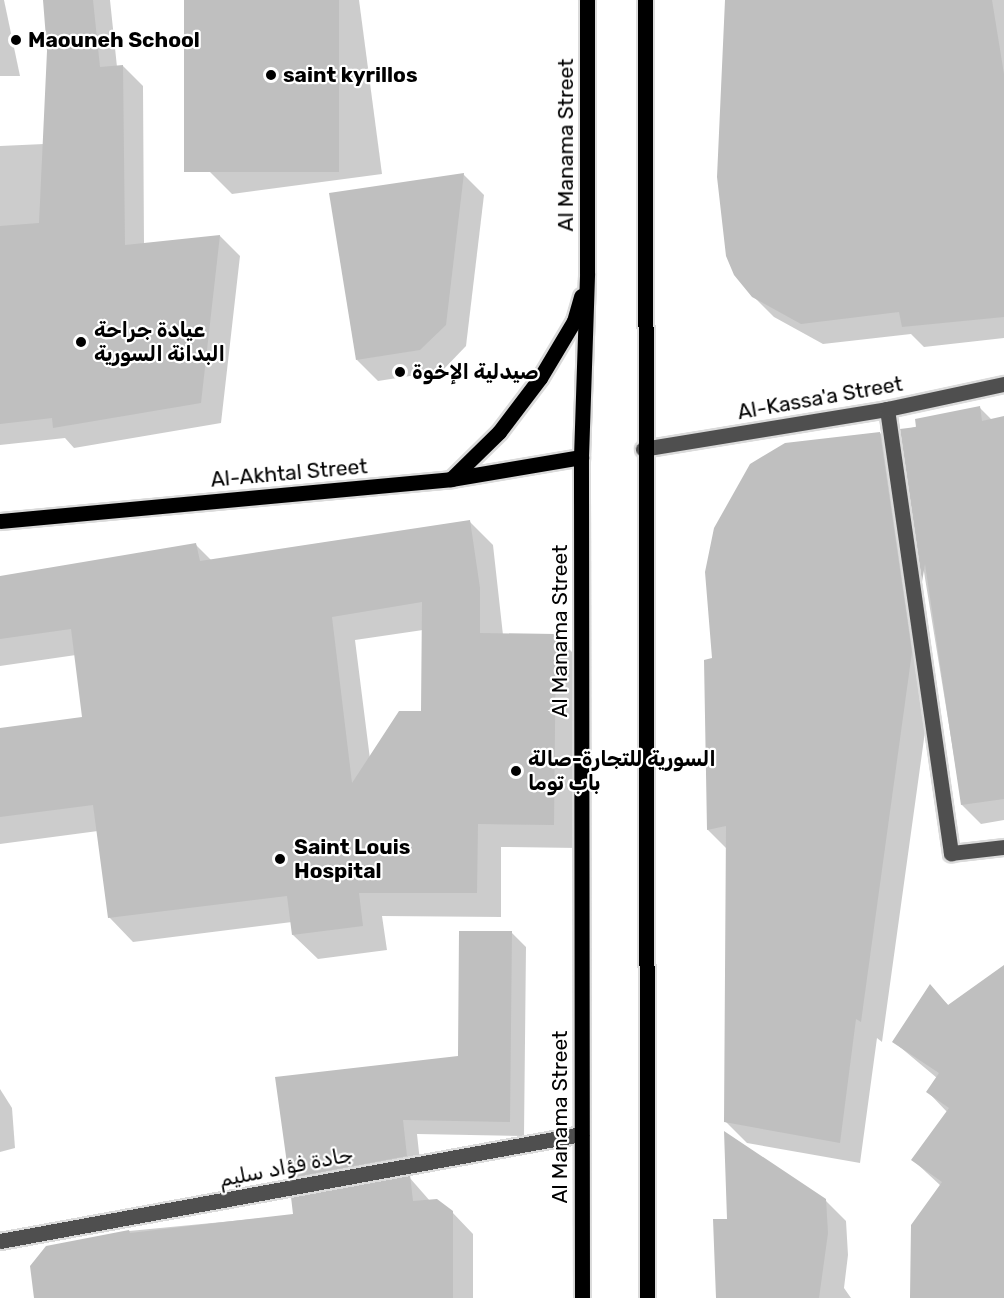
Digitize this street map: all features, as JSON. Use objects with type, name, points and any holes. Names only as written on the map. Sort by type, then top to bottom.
[{"type":"main road","name":"Al Manama Street","points":[[582,1298],[580,1134],[581,457],[587,273],[587,0]]},
{"type":"main road","points":[[645,0],[643,449],[647,1298]]},
{"type":"main road","points":[[451,479],[499,432],[540,378],[574,321],[587,273]]},
{"type":"main road","name":"Al-Akhtal Street","points":[[0,521],[451,479],[581,457]]},
{"type":"street","name":"Al-Kassa'a Street","points":[[643,449],[887,409],[1004,384]]},
{"type":"street","points":[[887,409],[951,853],[1004,847]]},
{"type":"street","name":"جادة فؤاد سليم","points":[[0,1241],[580,1134]]},
{"type":"building","points":[[43,0],[93,0],[100,67],[123,65],[125,245],[220,235],[201,403],[53,428],[52,418],[0,424],[0,226],[39,223],[47,51]]},
{"type":"building","name":"saint kyrillos","points":[[184,0],[339,0],[339,172],[184,172]]},
{"type":"building","points":[[725,0],[992,0],[1004,74],[1004,317],[902,327],[899,312],[801,324],[752,297],[734,275],[726,256],[717,177]]},
{"type":"building","points":[[464,173],[446,325],[420,350],[356,360],[329,193]]},
{"type":"building","points":[[980,406],[982,421],[1004,416],[1004,799],[961,805],[925,564],[922,582],[900,429],[916,427],[915,419]]},
{"type":"building","points":[[880,432],[912,652],[861,1022],[856,1019],[840,1143],[724,1122],[726,826],[707,830],[704,660],[712,658],[705,572],[714,528],[750,464],[785,443]]},
{"type":"building","points":[[470,520],[480,588],[480,633],[556,634],[554,825],[478,824],[477,893],[359,893],[363,926],[292,935],[287,896],[108,918],[93,805],[0,817],[0,728],[82,717],[71,629],[0,639],[0,576],[196,543],[200,561]],"holes":[[[422,602],[421,711],[399,711],[352,783],[332,617]]]},
{"type":"building","points":[[459,931],[512,931],[510,1122],[403,1120],[407,1156],[289,1178],[275,1077],[458,1056]]},
{"type":"building","points":[[1004,965],[1004,1298],[910,1298],[911,1225],[942,1182],[911,1160],[949,1108],[926,1092],[939,1073],[892,1042],[930,984],[948,1005]]},
{"type":"building","points":[[724,1131],[826,1199],[828,1233],[819,1298],[716,1298],[713,1219],[727,1219]]},
{"type":"building","points":[[410,1175],[413,1201],[437,1199],[453,1211],[453,1298],[34,1298],[30,1266],[46,1246],[129,1230],[130,1233],[293,1214],[291,1197]]},
{"type":"place","name":"Maouneh School","points":[[16,40]]},
{"type":"place","name":"saint kyrillos","points":[[271,75]]},
{"type":"place","name":"عيادة جراحة البدانة السورية","points":[[81,342]]},
{"type":"place","name":"صيدلية الإخوة","points":[[400,372]]},
{"type":"place","name":"السورية للتجارة-صالة باب توما","points":[[516,771]]},
{"type":"place","name":"Saint Louis Hospital","points":[[280,859]]}]
